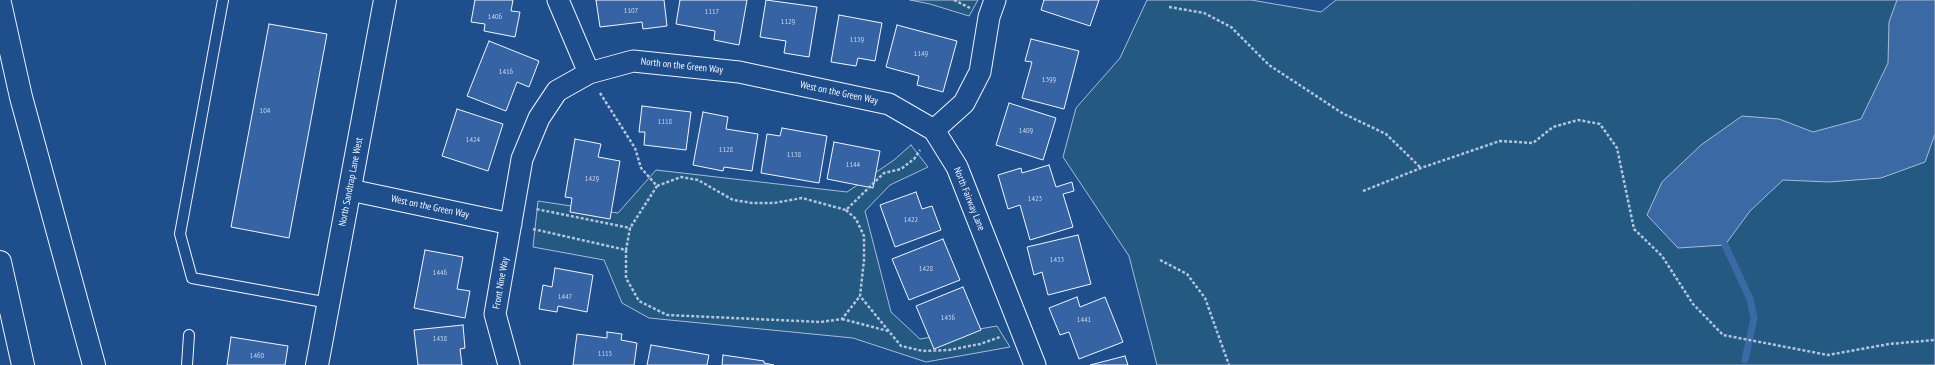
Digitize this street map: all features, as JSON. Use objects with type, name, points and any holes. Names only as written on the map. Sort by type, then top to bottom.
[{"type":"main road","name":"North Sandtrap Lane West","points":[[317,365],[385,0]]},
{"type":"main road","points":[[0,3],[21,97],[94,365]]},
{"type":"main road","points":[[0,262],[23,365]]},
{"type":"street","points":[[558,0],[589,73]]},
{"type":"street","points":[[934,130],[964,103],[980,72],[989,17],[995,0]]},
{"type":"street","name":"North on the Green Way","points":[[513,214],[522,160],[539,118],[557,91],[589,73],[632,61],[739,72]]},
{"type":"street","name":"West on the Green Way","points":[[739,72],[889,104],[934,130]]},
{"type":"street","name":"North Fairway Lane","points":[[934,130],[957,167],[1035,365]]},
{"type":"street","name":"West on the Green Way","points":[[350,190],[513,214]]},
{"type":"street","name":"Front Nine Way","points":[[509,365],[495,314],[513,214]]},
{"type":"lane","points":[[224,0],[180,234],[192,278],[329,303]]},
{"type":"lane","points":[[187,365],[189,335]]},
{"type":"path","points":[[1168,8],[1204,13],[1231,27],[1269,65],[1342,113],[1386,134],[1421,168]]},
{"type":"path","points":[[589,73],[635,148],[641,168],[657,186]]},
{"type":"path","points":[[1363,191],[1421,168],[1500,141],[1533,143],[1553,127],[1578,120],[1600,124],[1617,148],[1634,229],[1662,256],[1693,304],[1723,336],[1828,355],[1889,344],[1935,340]]},
{"type":"path","points":[[846,210],[884,173],[901,169],[914,159],[934,130]]},
{"type":"path","points":[[842,319],[860,296],[864,260],[864,236],[856,219],[846,210],[802,198],[774,203],[752,203],[733,200],[698,180],[681,177],[657,186],[630,228],[626,250],[626,278],[639,301],[667,315],[820,322],[842,319],[888,331]]},
{"type":"path","points":[[513,214],[630,228]]},
{"type":"path","points":[[513,214],[626,250]]},
{"type":"path","points":[[1160,260],[1187,274],[1206,298],[1229,365]]},
{"type":"path","points":[[860,296],[902,346],[923,351],[949,350],[980,344],[1021,330]]},
{"type":"shaded area","points":[[910,0],[978,0],[969,16],[930,4]]},
{"type":"shaded area","points":[[1147,0],[1251,0],[1321,12],[1336,0],[1935,0],[1935,365],[1157,365],[1129,256],[1063,157],[1076,108],[1120,58]]},
{"type":"shaded area","points":[[1897,0],[1935,0],[1935,134],[1925,162],[1881,178],[1829,182],[1783,180],[1750,211],[1725,245],[1678,248],[1647,215],[1662,182],[1701,145],[1742,116],[1779,119],[1813,132],[1861,119],[1888,63],[1889,22]]},
{"type":"shaded area","points":[[911,145],[928,167],[890,185],[865,211],[891,312],[920,339],[997,326],[1010,347],[926,362],[853,338],[649,318],[622,303],[604,260],[533,247],[538,201],[618,213],[656,170],[847,192],[894,160]]},
{"type":"building","points":[[475,0],[513,0],[511,11],[520,12],[515,37],[484,31],[485,24],[471,22]]},
{"type":"building","points":[[596,0],[664,0],[667,26],[643,29],[642,22],[600,27]]},
{"type":"building","points":[[680,0],[747,0],[739,45],[714,40],[715,31],[676,24]]},
{"type":"building","points":[[766,0],[817,7],[809,57],[784,53],[786,41],[760,37]]},
{"type":"building","points":[[1044,0],[1099,0],[1090,26],[1041,10]]},
{"type":"building","points":[[839,15],[882,23],[875,61],[858,58],[856,66],[831,62]]},
{"type":"building","points":[[269,24],[327,34],[289,238],[231,227]]},
{"type":"building","points":[[897,25],[957,41],[943,92],[917,85],[919,76],[886,67]]},
{"type":"building","points":[[1031,39],[1079,51],[1064,109],[1022,98],[1032,62],[1025,61]]},
{"type":"building","points":[[489,41],[539,61],[529,87],[517,82],[506,111],[467,96]]},
{"type":"building","points":[[1009,103],[1056,118],[1043,160],[996,145]]},
{"type":"building","points":[[642,106],[691,112],[686,150],[644,145],[645,132],[639,132]]},
{"type":"building","points":[[457,109],[503,124],[488,171],[442,156]]},
{"type":"building","points":[[703,112],[728,117],[726,129],[758,134],[752,171],[724,167],[723,171],[693,165]]},
{"type":"building","points":[[782,128],[827,136],[819,183],[761,173],[767,134],[780,136]]},
{"type":"building","points":[[575,139],[601,144],[598,157],[620,161],[610,219],[570,212],[572,198],[565,197]]},
{"type":"building","points":[[834,142],[880,151],[873,188],[827,179]]},
{"type":"building","points":[[1049,165],[1056,187],[1072,182],[1074,191],[1063,194],[1073,227],[1030,240],[1020,205],[1008,209],[998,175],[1021,168],[1022,173]]},
{"type":"building","points":[[916,192],[922,209],[932,206],[941,230],[895,247],[880,205]]},
{"type":"building","points":[[1078,235],[1091,284],[1048,295],[1042,272],[1034,275],[1027,247]]},
{"type":"building","points":[[943,239],[960,280],[909,300],[892,259]]},
{"type":"building","points":[[425,250],[463,257],[457,289],[470,291],[465,318],[414,308]]},
{"type":"building","points":[[555,268],[593,275],[587,312],[558,306],[557,312],[539,309],[543,285],[552,287]]},
{"type":"building","points":[[963,287],[981,330],[934,349],[916,306]]},
{"type":"building","points":[[1077,297],[1080,307],[1105,297],[1123,342],[1079,359],[1069,332],[1060,335],[1049,308]]},
{"type":"building","points":[[463,325],[465,348],[460,349],[462,365],[418,365],[414,330]]},
{"type":"building","points":[[607,332],[622,334],[621,340],[637,343],[634,365],[573,365],[577,334],[607,338]]},
{"type":"building","points":[[231,337],[288,346],[285,365],[227,365]]},
{"type":"building","points":[[651,345],[709,355],[707,365],[647,365]]},
{"type":"building","points":[[723,355],[764,361],[764,363],[774,365],[722,365]]},
{"type":"building","points":[[1125,356],[1128,365],[1090,365]]},
{"type":"waterway","points":[[1725,245],[1750,299],[1754,318],[1745,360]]}]
